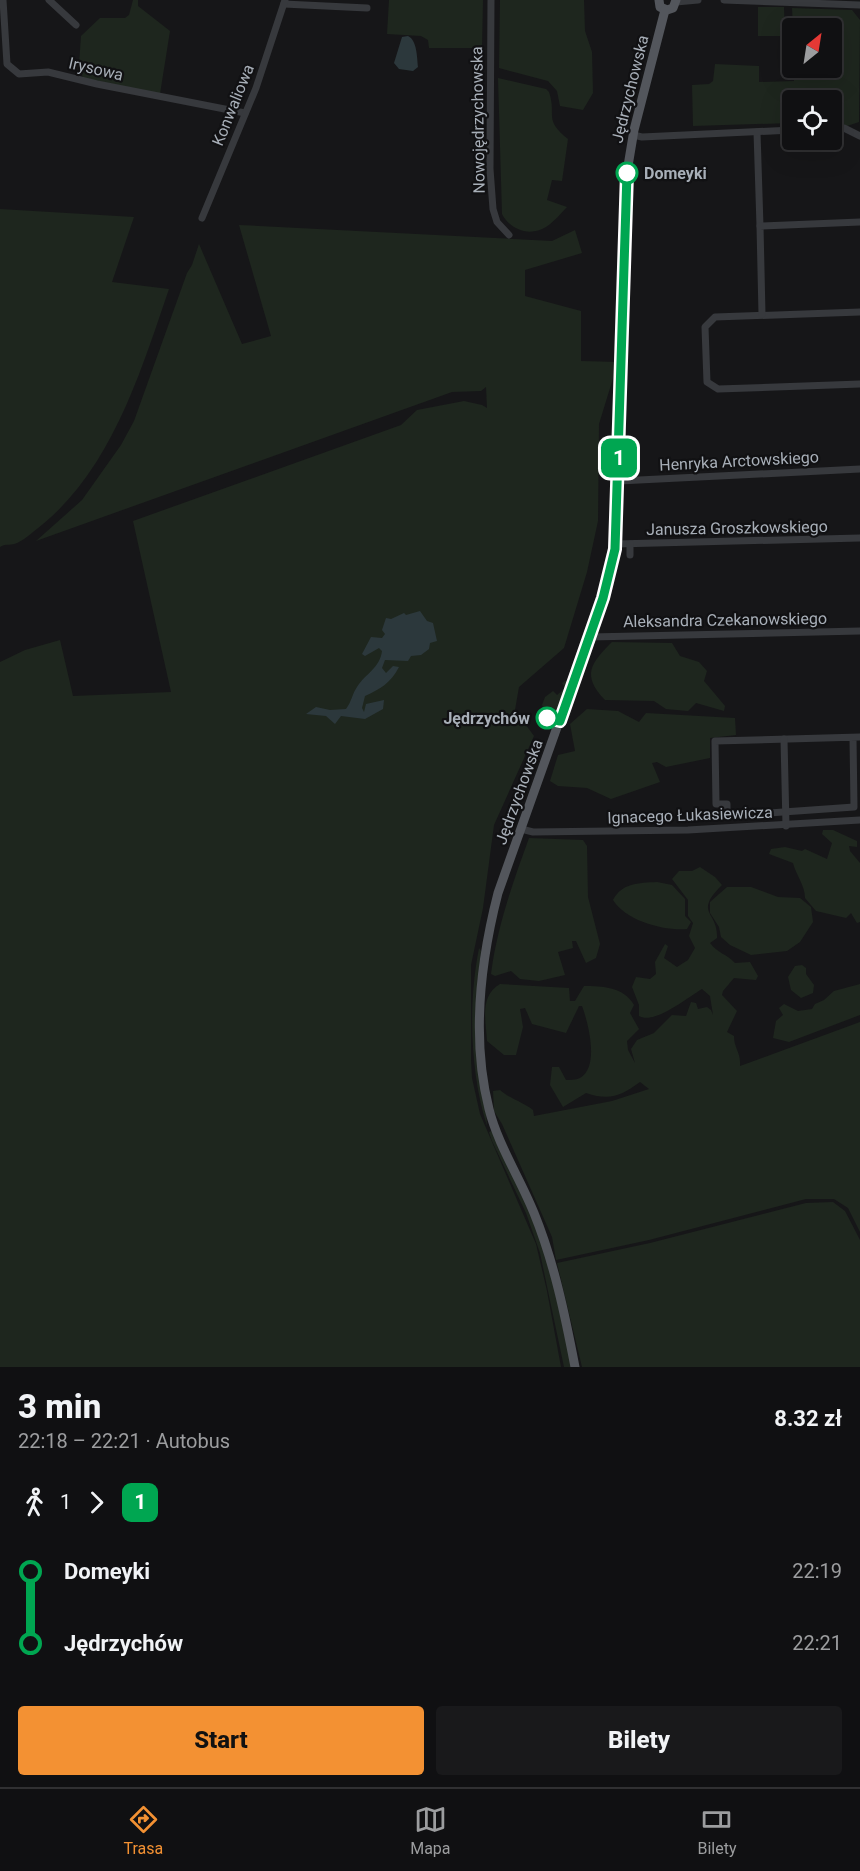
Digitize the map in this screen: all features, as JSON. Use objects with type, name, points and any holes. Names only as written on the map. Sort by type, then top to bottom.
[{"type":"main road","points":[[659,0],[660,7],[665,10],[672,9],[676,1]]},
{"type":"main road","name":"Jędrzychowska","points":[[575,1367],[545,1241],[526,1193],[494,1126],[481,1061],[481,980],[496,903],[608,583],[615,544],[619,480],[626,186],[633,135],[665,10]]},
{"type":"street","name":"Irysowa","points":[[3,0],[7,64],[19,74],[48,72],[245,113]]},
{"type":"street","points":[[49,0],[76,25]]},
{"type":"street","name":"Nowojędrzychowska","points":[[491,0],[490,170],[496,222],[509,235]]},
{"type":"street","points":[[676,1],[698,0]]},
{"type":"street","points":[[724,0],[834,2],[860,5]]},
{"type":"street","name":"Konwaliowa","points":[[202,218],[245,113],[285,2]]},
{"type":"street","points":[[285,2],[367,8]]},
{"type":"street","points":[[842,128],[860,136]]},
{"type":"street","points":[[633,135],[782,131]]},
{"type":"street","points":[[756,132],[762,314]]},
{"type":"street","points":[[760,226],[860,222]]},
{"type":"street","points":[[860,312],[715,316],[705,327],[707,382],[718,390],[860,384]]},
{"type":"street","name":"Henryka Arctowskiego","points":[[619,480],[860,469]]},
{"type":"street","name":"Janusza Groszkowskiego","points":[[615,544],[860,538]]},
{"type":"street","points":[[630,544],[630,555]]},
{"type":"street","name":"Aleksandra Czekanowskiego","points":[[590,637],[860,631]]},
{"type":"street","points":[[856,737],[854,807],[727,816],[727,804],[716,804],[715,741],[856,737]]},
{"type":"street","points":[[784,739],[786,826]]},
{"type":"street","name":"Ignacego Łukasiewicza","points":[[521,829],[533,832],[688,830],[860,820]]},
{"type":"shaded area","points":[[133,0],[138,0],[138,6],[170,31],[160,94],[83,78],[79,64],[81,36],[100,18],[125,18],[129,15]]},
{"type":"shaded area","points":[[389,0],[483,0],[482,48],[429,48],[428,40],[421,36],[387,34]]},
{"type":"shaded area","points":[[500,0],[584,0],[585,31],[592,52],[593,93],[583,110],[560,106],[557,91],[548,81],[499,68]]},
{"type":"shaded area","points":[[758,7],[784,7],[782,36],[758,36]]},
{"type":"shaded area","points":[[792,8],[852,10],[860,20],[859,122],[842,125],[842,90],[782,90],[782,123],[693,126],[692,85],[709,84],[713,81],[715,64],[759,66],[759,82],[794,81],[794,78],[842,78],[842,18],[792,18]]},
{"type":"shaded area","points":[[408,36],[415,45],[417,54],[418,67],[413,71],[399,69],[394,63],[402,37]]},
{"type":"shaded area","points":[[498,78],[546,89],[551,100],[553,122],[568,139],[562,181],[552,180],[547,200],[567,207],[552,223],[540,230],[527,232],[515,228],[502,214]]},
{"type":"shaded area","points":[[0,209],[134,217],[112,282],[169,289],[135,384],[106,446],[88,475],[67,501],[43,524],[15,544],[0,547]]},
{"type":"shaded area","points":[[239,225],[552,241],[575,230],[582,253],[525,270],[525,296],[581,311],[581,361],[618,362],[599,424],[598,521],[587,572],[564,648],[519,687],[515,710],[534,736],[494,825],[483,908],[471,965],[472,1078],[480,1114],[536,1244],[561,1367],[0,1367],[0,662],[25,650],[60,640],[73,696],[171,692],[133,521],[401,425],[417,410],[464,401],[487,408],[486,387],[481,391],[452,392],[36,541],[82,500],[121,445],[134,421],[199,244],[242,344],[271,336]]},
{"type":"shaded area","points":[[420,611],[427,621],[433,623],[437,641],[430,643],[429,649],[421,655],[411,656],[408,661],[385,660],[382,668],[386,673],[393,666],[399,667],[385,685],[365,696],[362,708],[364,712],[366,704],[384,700],[383,709],[365,719],[341,716],[335,724],[326,716],[306,714],[316,707],[330,710],[346,709],[360,682],[381,657],[382,651],[379,648],[365,656],[362,654],[371,637],[382,638],[385,634],[382,630],[386,618],[391,619],[404,613],[406,615]]},
{"type":"shaded area","points":[[612,642],[672,643],[680,656],[699,662],[707,671],[704,681],[725,706],[724,711],[696,703],[688,711],[666,709],[654,701],[605,700],[591,676],[594,663]]},
{"type":"shaded area","points":[[570,682],[559,712],[546,713],[542,705],[545,697],[553,691],[557,695],[565,688],[562,683]]},
{"type":"shaded area","points":[[587,709],[618,711],[639,722],[646,713],[735,718],[736,735],[710,738],[710,758],[666,767],[657,762],[652,763],[660,782],[611,799],[587,788],[558,786],[550,781],[558,755],[575,751],[570,724]]},
{"type":"shaded area","points":[[823,830],[833,830],[857,841],[857,847],[849,846],[850,851],[860,863],[860,922],[857,923],[851,913],[846,918],[816,911],[805,898],[804,889],[793,863],[769,854],[771,849],[785,847],[802,851],[805,849],[827,859],[832,843],[822,834]]},
{"type":"shaded area","points":[[529,838],[583,840],[587,846],[588,897],[600,944],[596,958],[586,963],[576,941],[572,941],[573,948],[558,952],[565,975],[539,981],[520,979],[511,971],[495,976],[491,974],[501,922]]},
{"type":"shaded area","points":[[700,867],[722,885],[709,902],[709,912],[714,922],[717,938],[710,943],[735,963],[750,962],[758,976],[756,980],[734,978],[722,995],[737,1011],[727,1032],[734,1036],[740,1066],[860,1022],[860,1232],[848,1208],[834,1199],[806,1199],[649,1240],[556,1260],[552,1237],[502,1124],[494,1111],[493,1091],[500,1090],[529,1107],[533,1110],[534,1116],[612,1101],[649,1089],[640,1082],[615,1096],[602,1097],[586,1093],[563,1107],[550,1085],[552,1067],[559,1067],[566,1080],[571,1080],[580,1078],[590,1064],[591,1044],[582,1006],[579,1006],[566,1033],[532,1024],[525,1008],[520,1009],[523,1027],[516,1055],[504,1055],[487,1041],[486,1002],[493,989],[500,984],[569,988],[570,1001],[575,1001],[584,986],[605,987],[619,991],[634,1005],[630,1013],[639,1029],[627,1041],[628,1050],[635,1063],[631,1049],[637,1040],[654,1033],[672,1015],[686,1016],[691,1002],[696,1003],[698,1009],[707,1007],[713,1015],[710,996],[702,989],[662,1014],[645,1018],[639,1016],[639,1005],[632,987],[636,977],[650,979],[656,974],[655,962],[665,944],[668,946],[664,958],[677,967],[688,960],[695,948],[689,936],[693,923],[688,916],[688,900],[672,879],[679,871],[692,871]]},
{"type":"shaded area","points":[[657,882],[672,885],[685,899],[685,916],[691,922],[687,929],[646,923],[627,914],[613,900],[626,887]]},
{"type":"shaded area","points":[[727,887],[751,887],[778,897],[800,898],[811,907],[813,922],[800,942],[787,951],[751,955],[730,945],[721,937],[719,927],[710,913],[710,902]]},
{"type":"shaded area","points":[[479,948],[481,951],[477,985],[487,1126],[474,1061],[473,992]]},
{"type":"shaded area","points":[[802,965],[806,968],[806,974],[814,985],[813,993],[801,998],[791,990],[788,977],[795,966]]},
{"type":"shaded area","points":[[860,984],[860,1015],[789,1042],[773,1038],[776,1021],[783,1015],[779,1008],[784,1004],[798,1011],[812,1009],[815,1004],[834,991]]},
{"type":"shaded area","points":[[492,1131],[523,1192],[548,1260],[572,1367],[564,1367],[540,1253],[526,1213],[492,1141],[489,1132]]},
{"type":"shaded area","points":[[833,1202],[845,1211],[860,1240],[860,1367],[582,1367],[557,1263],[650,1243],[806,1203]]},
{"type":"bus line","name":"1","points":[[547,718],[560,721],[603,598],[615,549],[627,173]]},
{"type":"place","name":"Domeyki","points":[[627,173]]},
{"type":"place","name":"Jędrzychów","points":[[547,718]]}]
